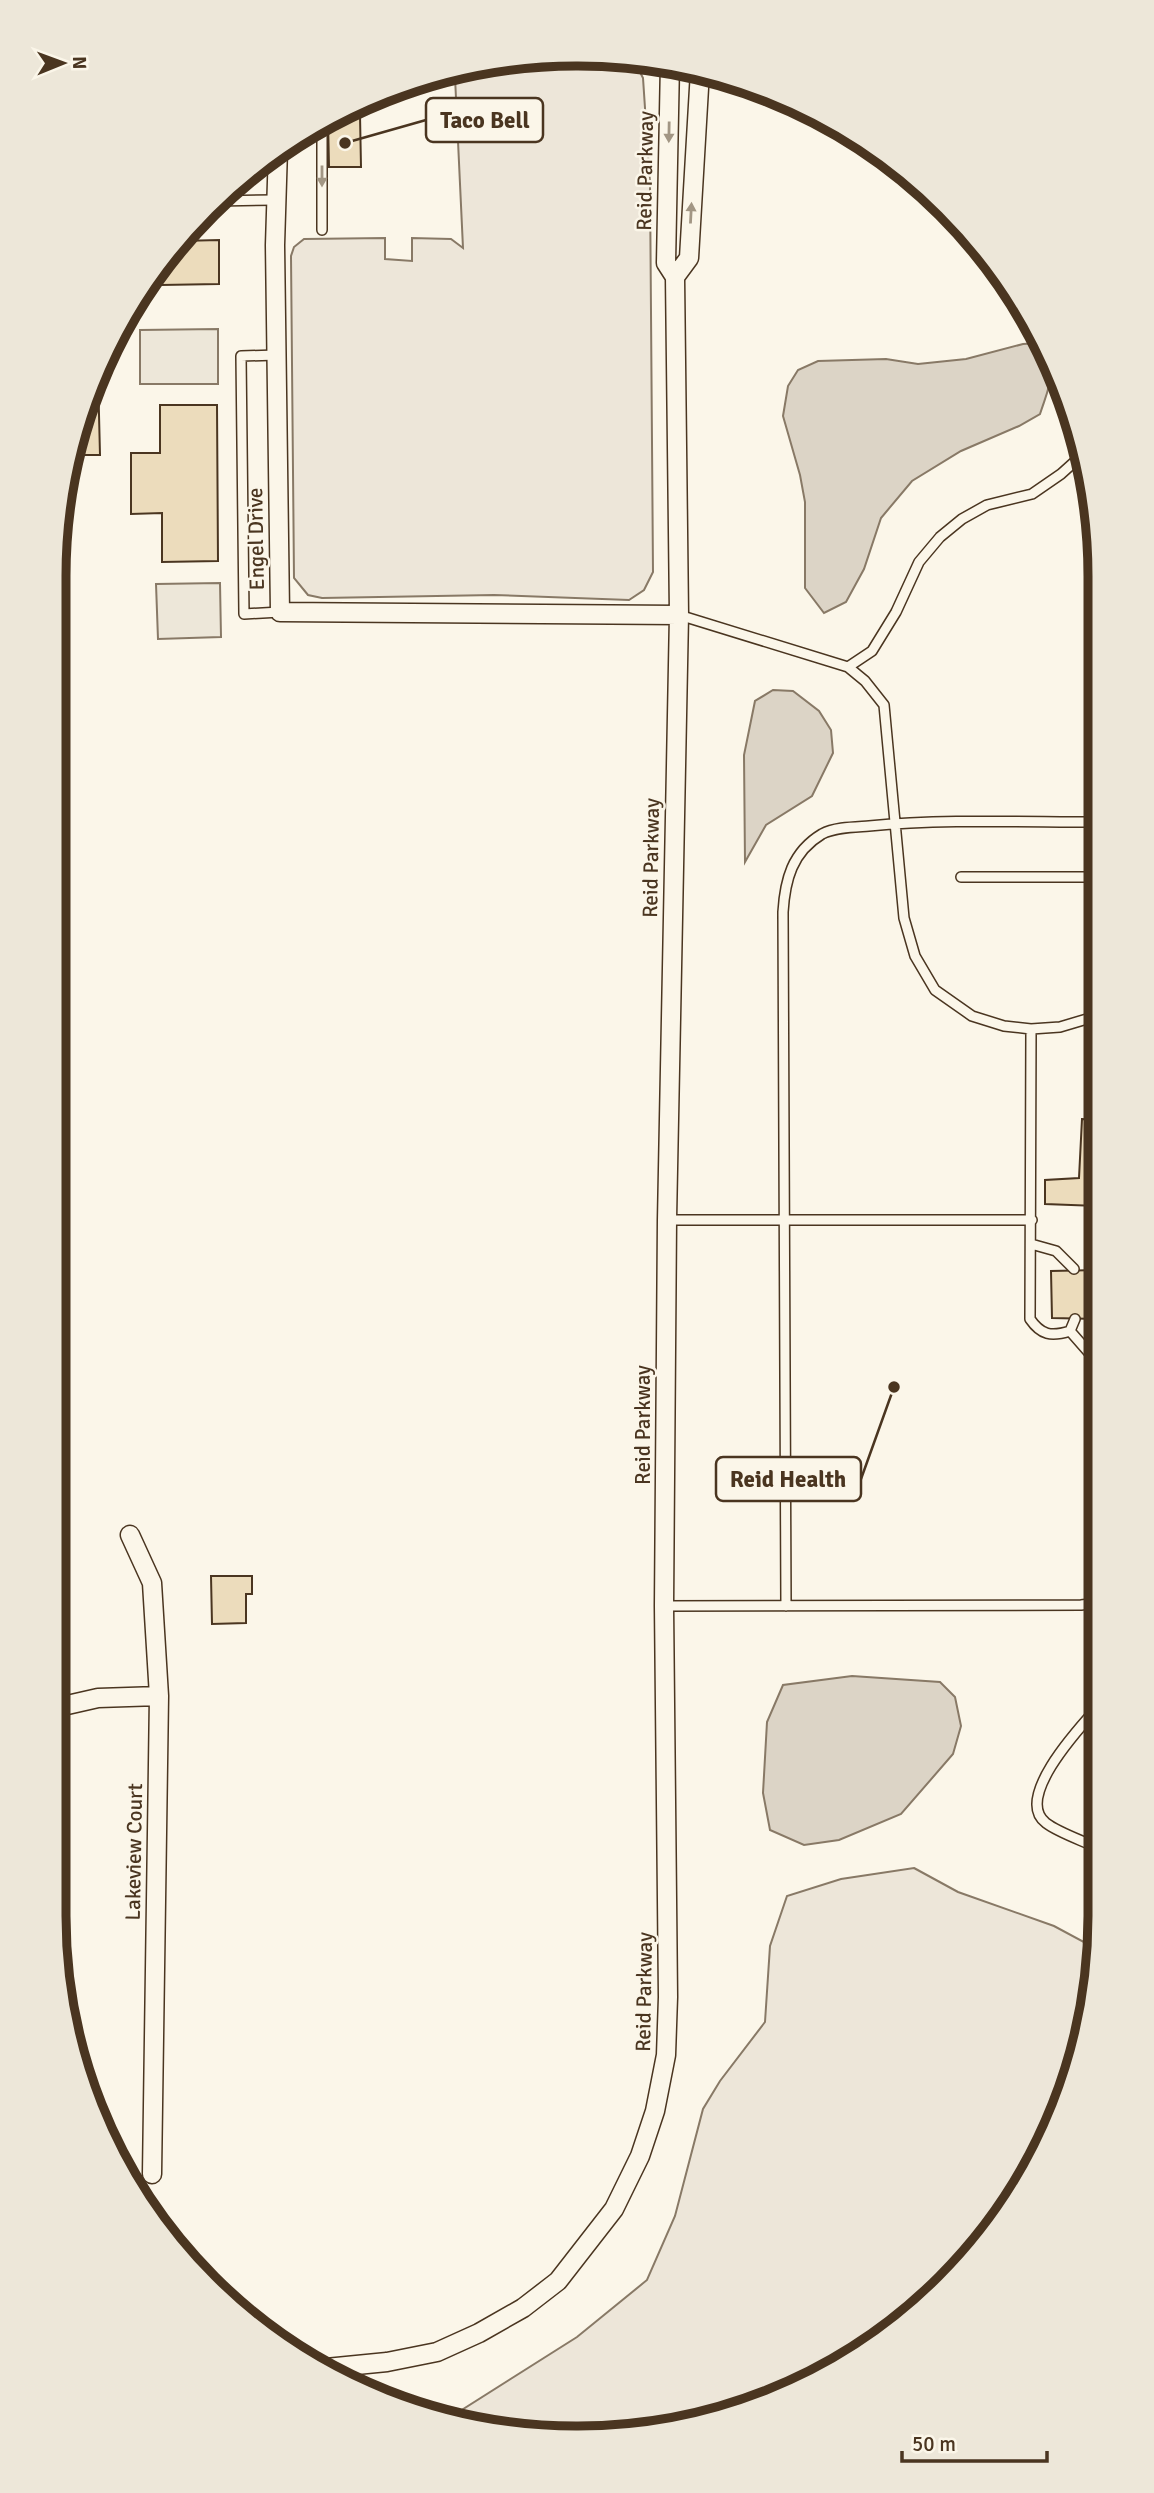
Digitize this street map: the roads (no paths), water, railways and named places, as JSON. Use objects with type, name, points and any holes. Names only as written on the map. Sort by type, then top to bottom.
[{"type":"street","name":"Reid Parkway","points":[[338,2367],[387,2362],[437,2352],[479,2333],[523,2308],[558,2281],[589,2245],[614,2209],[640,2156],[655,2111],[666,2055],[668,1997],[664,1606],[667,1220],[679,615],[675,277],[666,262],[670,75]]},
{"type":"street","name":"Reid Parkway","points":[[675,277],[689,258],[699,82]]},
{"type":"street","name":"Engel Drive","points":[[277,164],[276,355],[280,612],[679,615]]},
{"type":"street","name":"Lakeview Court","points":[[130,1535],[152,1583],[159,1696],[152,2174]]},
{"type":"street","points":[[66,1705],[98,1698],[159,1696]]},
{"type":"lane","points":[[322,135],[322,230]]},
{"type":"lane","points":[[232,201],[276,200]]},
{"type":"lane","points":[[276,355],[241,356],[244,614],[280,612]]},
{"type":"lane","points":[[848,667],[872,652],[896,612],[919,562],[940,537],[962,519],[987,505],[1032,494],[1074,462]]},
{"type":"lane","points":[[679,615],[848,667],[865,681],[884,705],[904,918],[915,956],[935,990],[972,1016],[1004,1026],[1031,1029],[1060,1027],[1088,1019]]},
{"type":"lane","points":[[786,1606],[783,912],[785,888],[792,864],[807,845],[825,832],[896,824],[1088,822]]},
{"type":"lane","points":[[961,877],[1088,877]]},
{"type":"lane","points":[[1031,1029],[1030,1319],[1039,1331],[1046,1334],[1054,1336],[1070,1331]]},
{"type":"lane","points":[[667,1220],[1032,1220]]},
{"type":"lane","points":[[1031,1244],[1056,1251],[1074,1269]]},
{"type":"lane","points":[[1070,1331],[1075,1319]]},
{"type":"lane","points":[[1070,1331],[1088,1352]]},
{"type":"lane","points":[[664,1606],[1088,1604]]},
{"type":"lane","points":[[1088,1718],[1068,1740],[1039,1790],[1036,1801],[1038,1814],[1046,1823],[1088,1843]]},
{"type":"place","name":"Taco Bell","points":[[345,143]]},
{"type":"place","name":"Reid Health","points":[[894,1387]]}]
